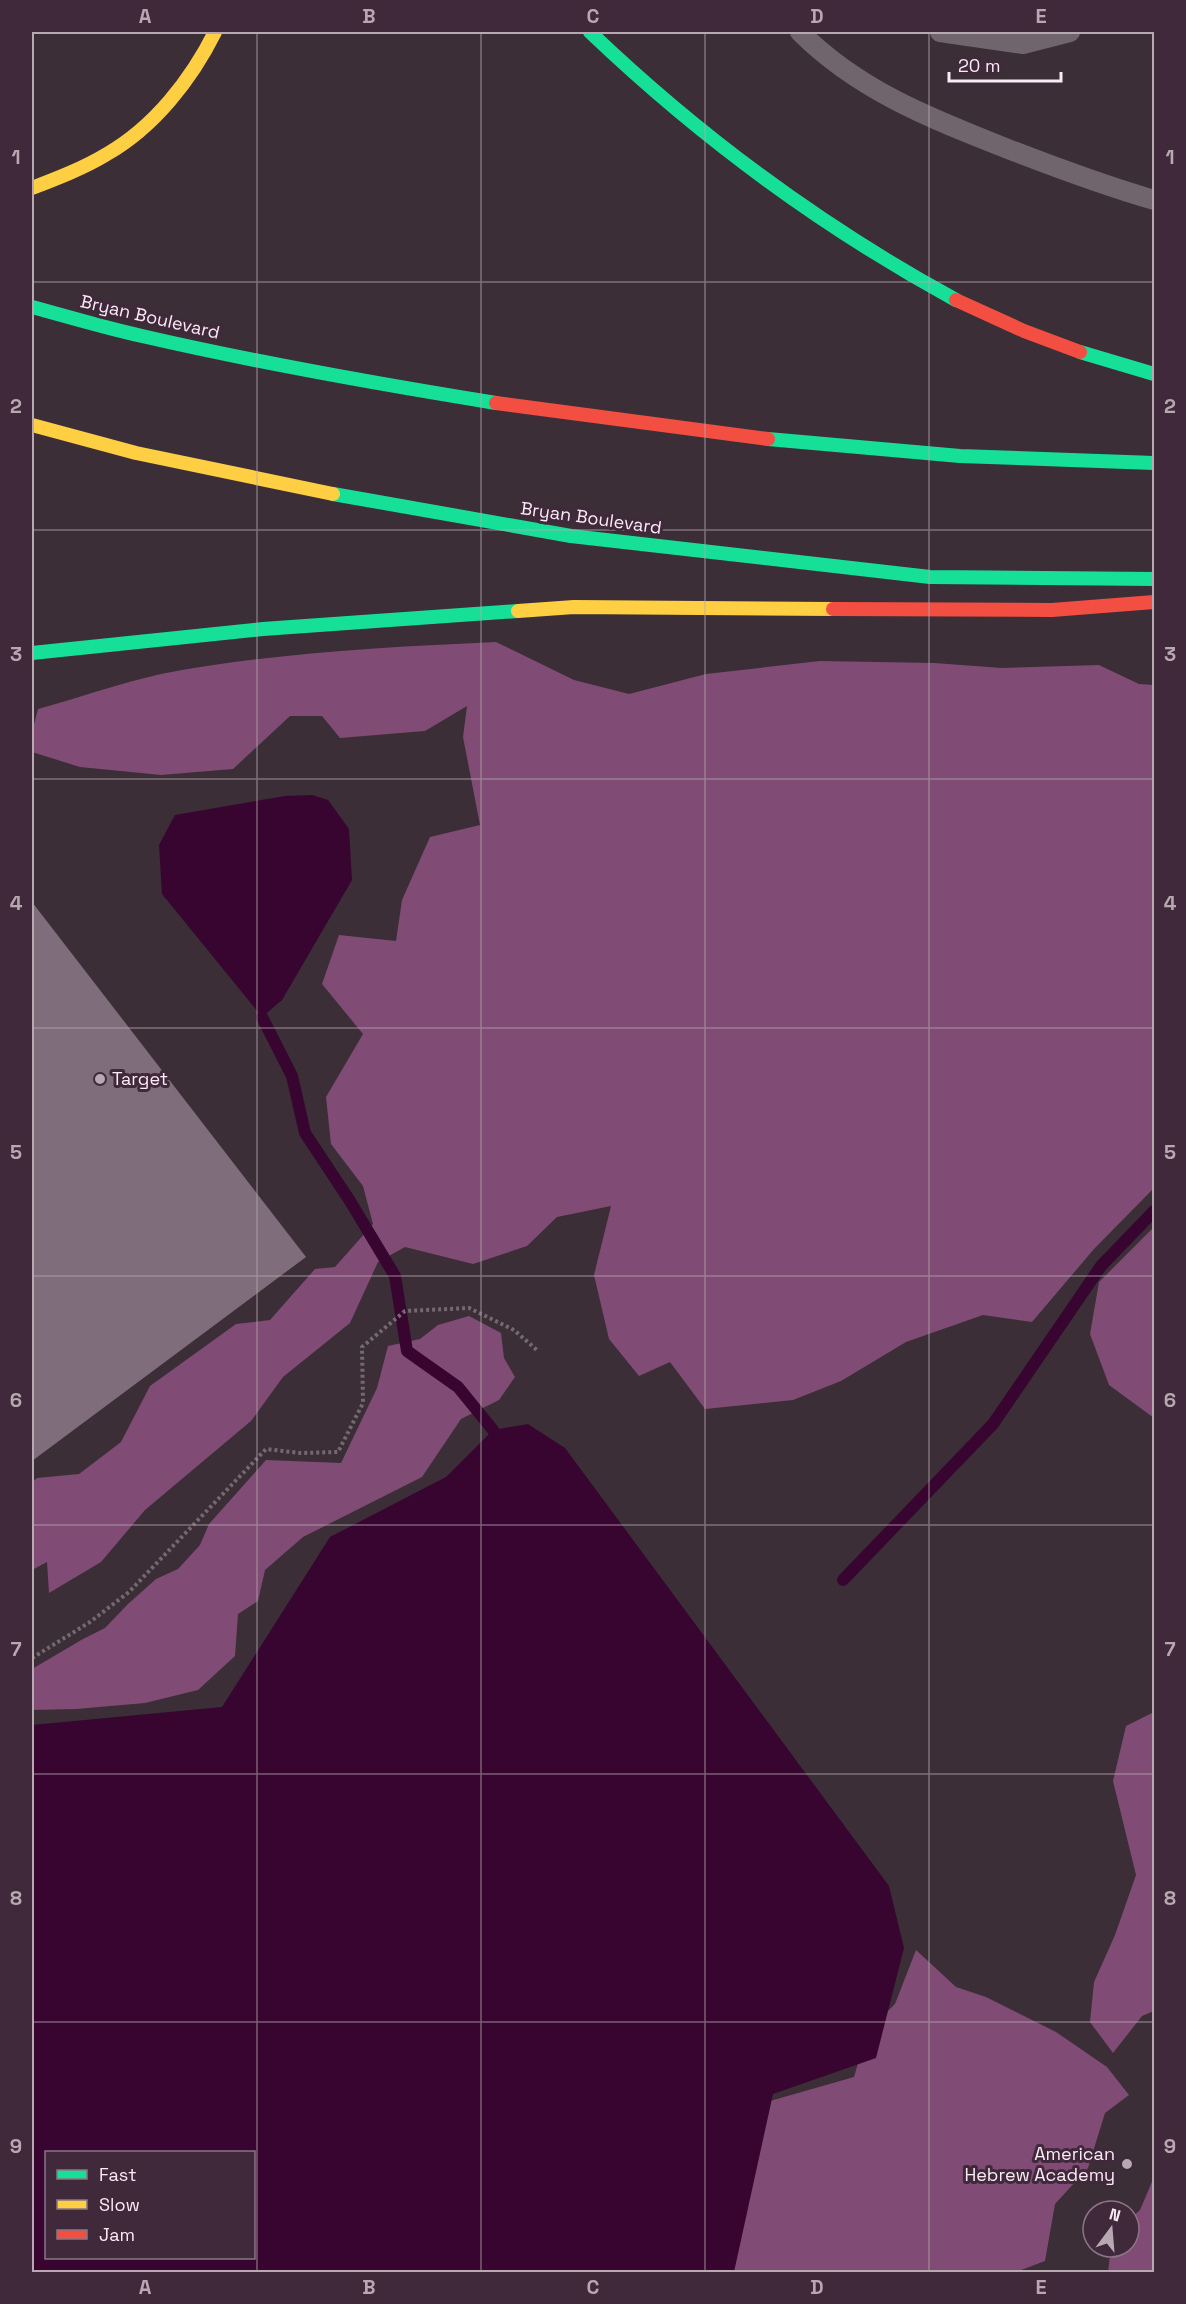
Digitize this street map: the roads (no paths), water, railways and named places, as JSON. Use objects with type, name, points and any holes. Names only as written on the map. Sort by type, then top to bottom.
[{"type":"highway","points":[[32,188],[71,173],[118,148],[148,122],[181,87],[209,46],[215,32]]},
{"type":"highway","points":[[590,32],[614,56],[729,155],[819,219],[930,286],[1028,333],[1155,374]]},
{"type":"highway","name":"Bryan Boulevard","points":[[32,307],[156,339],[297,368],[554,412],[755,439],[901,453],[1155,463]]},
{"type":"highway","name":"Bryan Boulevard","points":[[32,425],[136,453],[350,497],[571,536],[930,577],[1155,579]]},
{"type":"highway","points":[[32,653],[263,629],[574,607],[1052,610],[1155,602]]},
{"type":"lane","points":[[800,32],[819,40],[872,89],[953,127],[1098,184],[1155,200]]},
{"type":"lane","points":[[945,32],[1023,44],[1070,32]]},
{"type":"waterway","points":[[262,1017],[292,1076],[305,1133],[350,1201],[395,1276],[407,1351],[458,1387],[493,1430]]},
{"type":"waterway","points":[[843,1580],[993,1424],[1101,1266],[1154,1211]]},
{"type":"place","name":"Target","points":[[100,1079]]},
{"type":"place","name":"American Hebrew Academy","points":[[1127,2164]]}]
